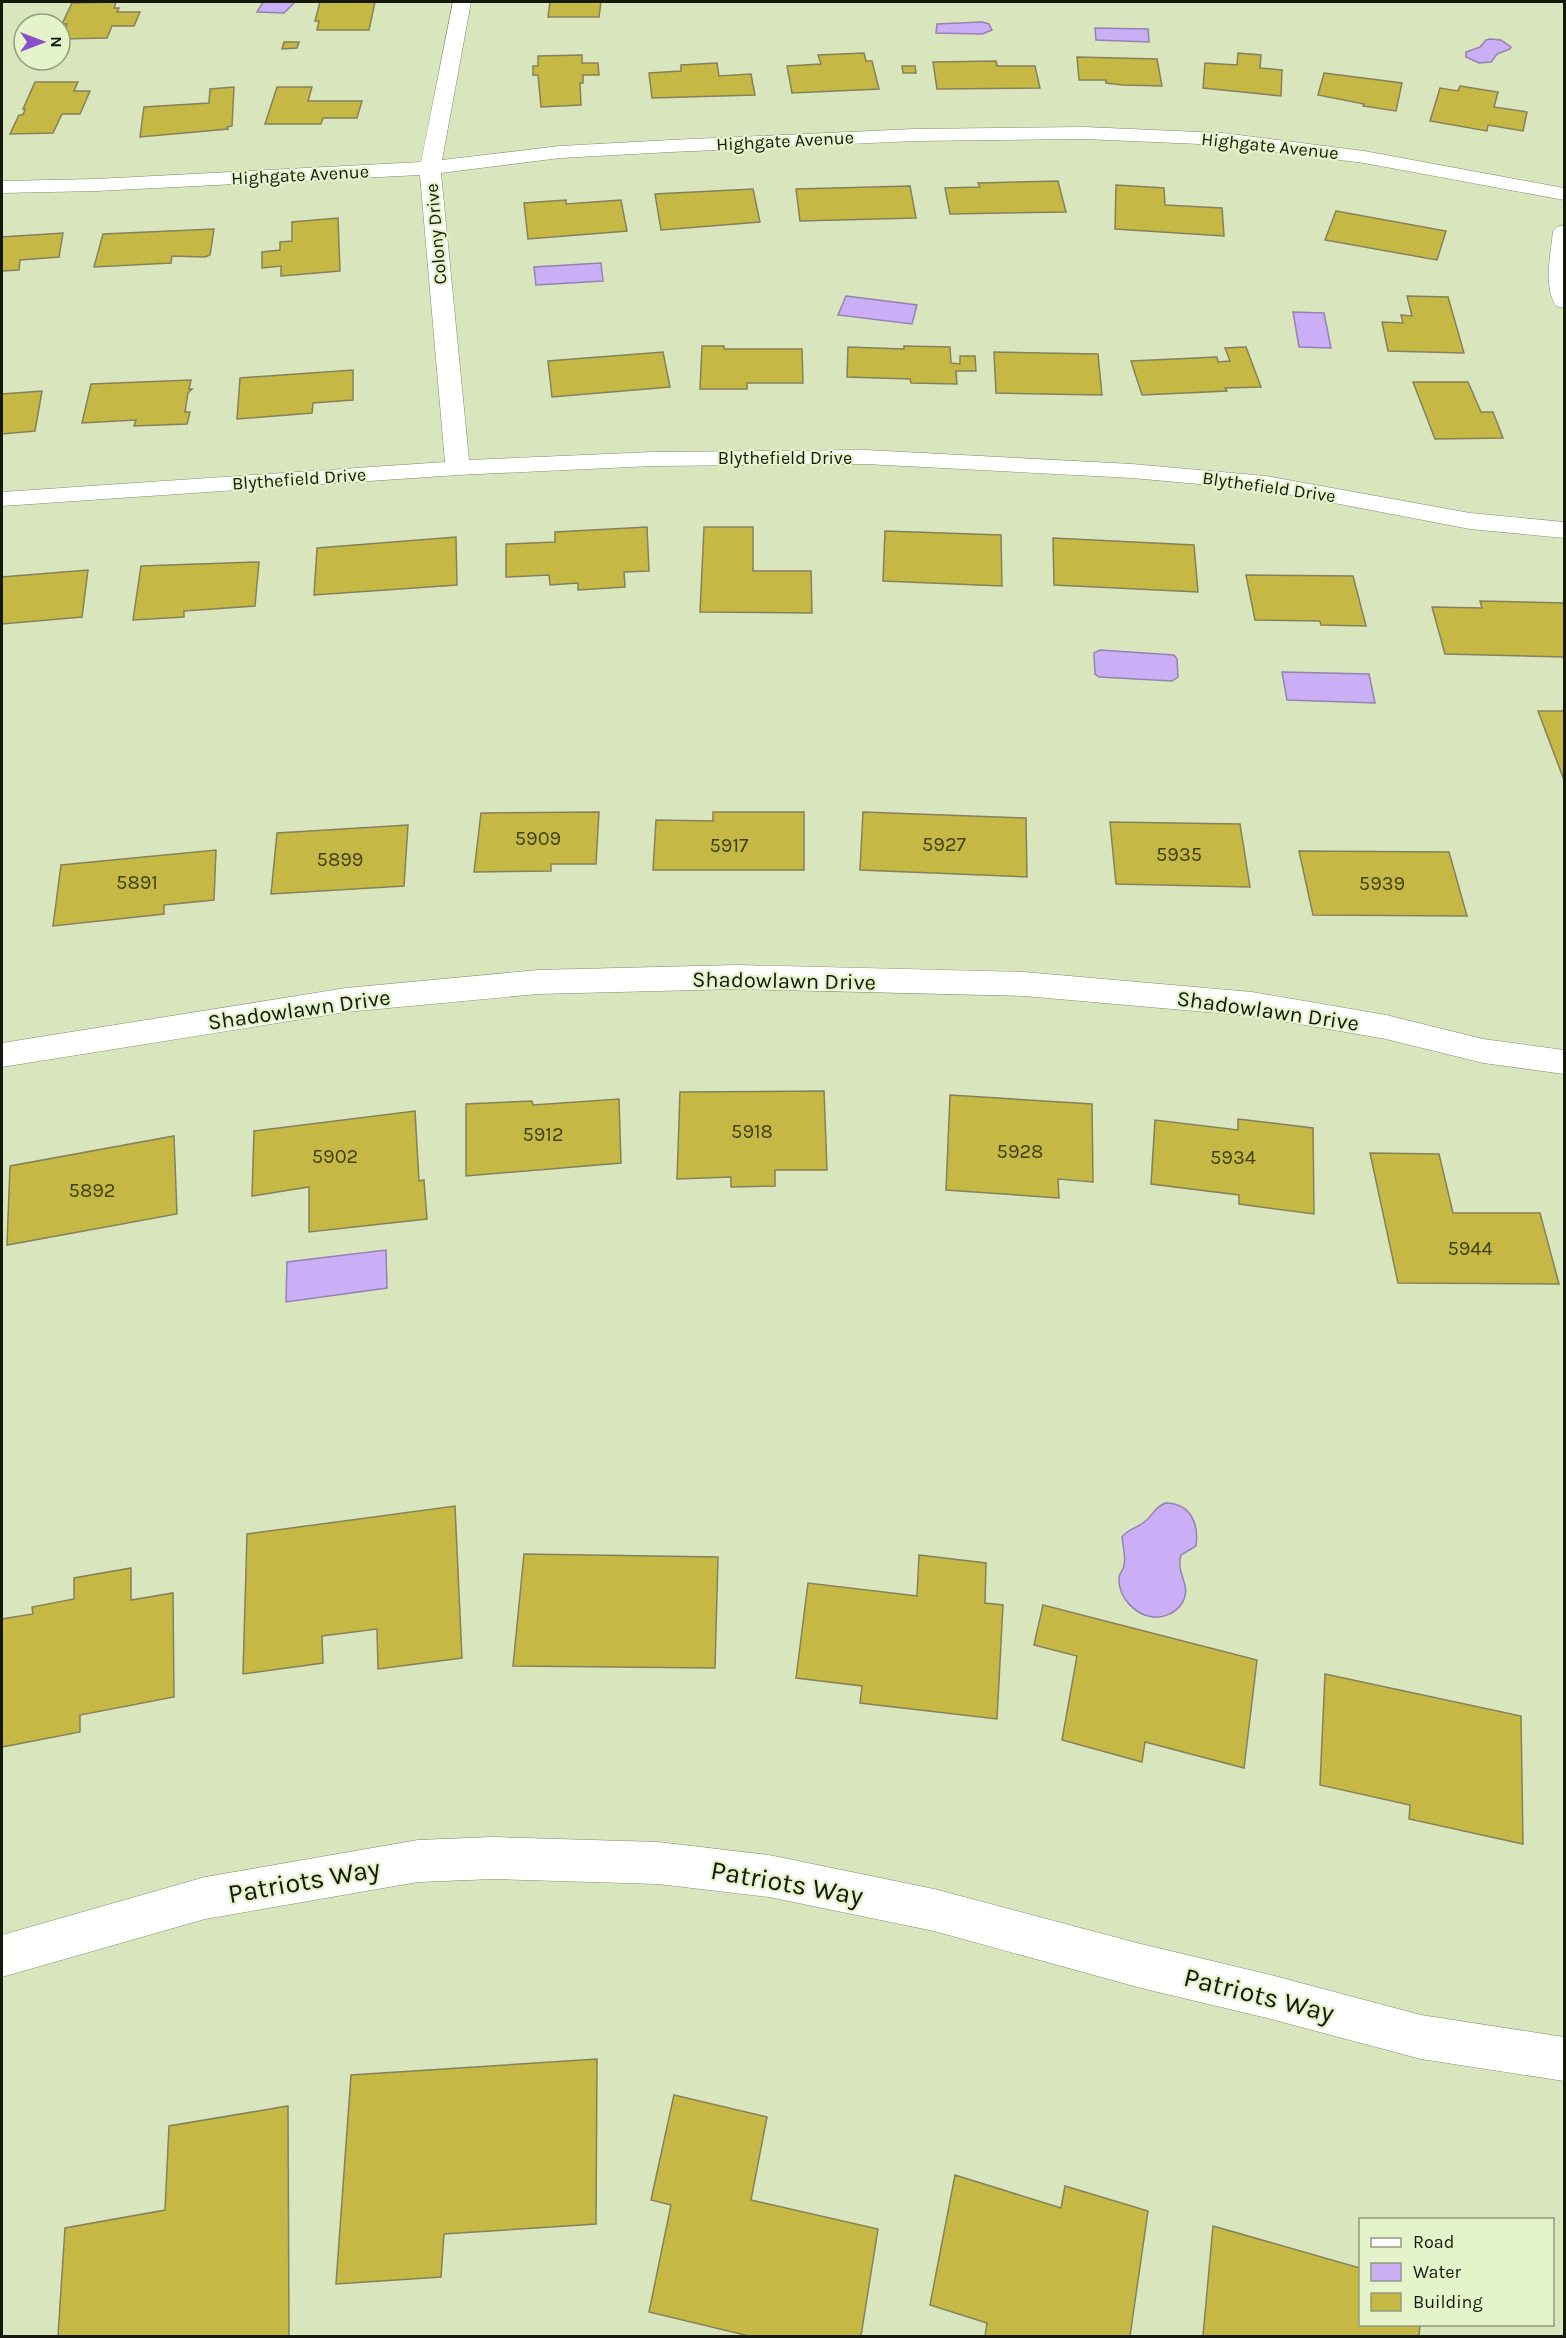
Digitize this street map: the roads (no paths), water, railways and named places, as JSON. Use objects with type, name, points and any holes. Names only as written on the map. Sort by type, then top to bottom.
[{"type":"street","name":"Colony Drive","points":[[458,468],[430,168],[462,2]]},
{"type":"street","name":"Highgate Avenue","points":[[2,187],[107,185],[430,168],[560,152],[914,135],[1084,133],[1223,139],[1354,156],[1564,194]]},
{"type":"street","points":[[1564,231],[1560,277],[1564,301]]},
{"type":"street","name":"Blythefield Drive","points":[[2,498],[458,468],[664,459],[866,457],[1132,471],[1266,483],[1470,521],[1564,530]]},
{"type":"street","name":"Shadowlawn Drive","points":[[2,1055],[346,1000],[538,982],[737,977],[1024,984],[1252,1004],[1386,1027],[1483,1051],[1564,1062]]},
{"type":"street","name":"Patriots Way","points":[[2,1956],[206,1898],[418,1861],[493,1858],[658,1863],[769,1876],[934,1910],[1141,1966],[1271,1997],[1421,2037],[1564,2059]]},
{"type":"water","points":[[263,2],[295,2],[284,13],[257,12]]},
{"type":"water","points":[[982,22],[989,24],[992,30],[982,34],[936,33],[937,24]]},
{"type":"water","points":[[1095,28],[1148,29],[1149,42],[1096,40]]},
{"type":"water","points":[[1490,39],[1501,40],[1511,47],[1497,54],[1491,62],[1479,63],[1466,57],[1466,52],[1480,47]]},
{"type":"water","points":[[601,263],[603,281],[536,285],[534,267]]},
{"type":"water","points":[[846,296],[917,305],[912,324],[838,315]]},
{"type":"water","points":[[1293,312],[1324,313],[1331,348],[1299,347]]},
{"type":"water","points":[[1100,650],[1174,655],[1177,659],[1178,677],[1172,681],[1099,677],[1095,674],[1094,653]]},
{"type":"water","points":[[1282,672],[1369,674],[1375,703],[1287,700]]},
{"type":"water","points":[[386,1250],[387,1288],[286,1302],[287,1262]]},
{"type":"water","points":[[1165,1503],[1174,1504],[1187,1511],[1194,1523],[1197,1538],[1196,1546],[1181,1555],[1180,1568],[1186,1591],[1182,1603],[1169,1614],[1153,1617],[1134,1609],[1121,1592],[1119,1578],[1125,1559],[1122,1537],[1146,1521],[1157,1508]]}]
